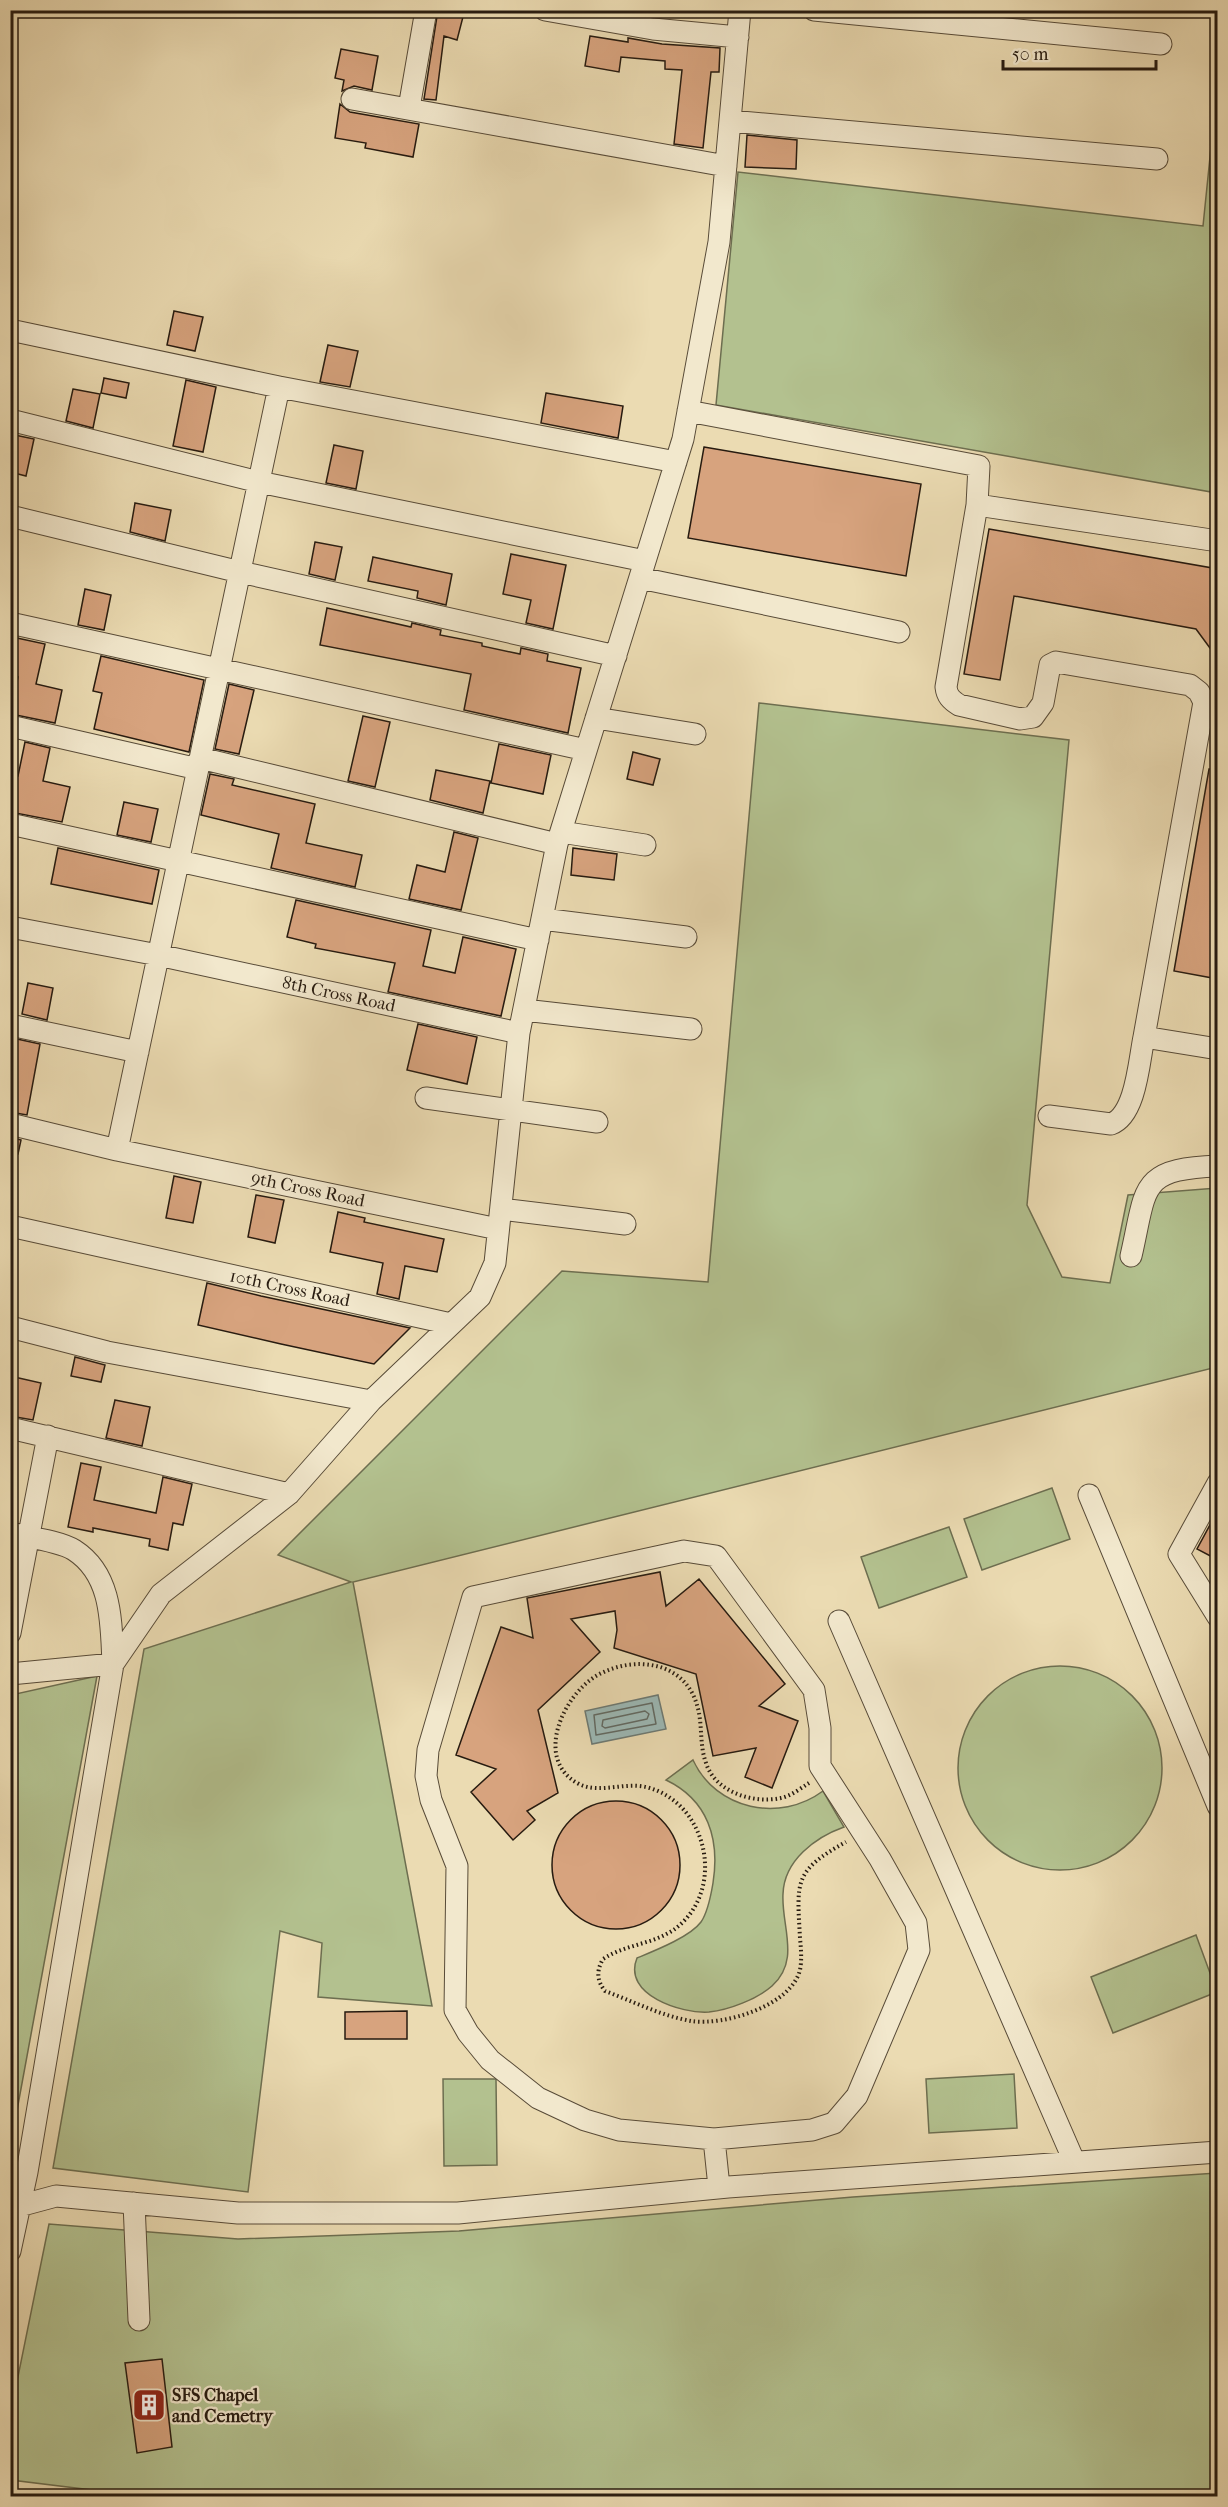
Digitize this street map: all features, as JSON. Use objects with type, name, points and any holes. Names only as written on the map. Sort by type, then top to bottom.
[{"type":"street","points":[[409,108],[426,10]]},
{"type":"street","points":[[545,10],[653,28],[738,37]]},
{"type":"street","points":[[113,1664],[161,1594],[289,1494],[371,1401],[480,1296],[495,1263],[519,1033],[559,838],[676,462],[688,411],[719,242],[740,10]]},
{"type":"street","points":[[814,10],[1161,44]]},
{"type":"street","points":[[352,99],[726,166]]},
{"type":"street","points":[[730,121],[1157,159]]},
{"type":"street","points":[[10,330],[279,387],[676,462]]},
{"type":"street","points":[[117,1150],[279,387]]},
{"type":"street","points":[[688,411],[979,466],[977,505],[945,687],[947,695],[959,705],[1020,719],[1033,717],[1043,703],[1050,665],[1056,662],[1190,685],[1199,692],[1204,702],[1144,1036],[1128,1109],[1118,1122],[1111,1124],[1049,1116]]},
{"type":"street","points":[[10,420],[259,482],[643,569],[899,632]]},
{"type":"street","points":[[977,505],[1218,541]]},
{"type":"street","points":[[10,516],[240,572],[616,656]]},
{"type":"street","points":[[10,623],[586,750]]},
{"type":"street","points":[[596,718],[695,734]]},
{"type":"street","points":[[10,726],[559,838],[645,845]]},
{"type":"street","points":[[10,824],[538,940]]},
{"type":"street","points":[[542,919],[686,937]]},
{"type":"street","name":"8th Cross Road","points":[[10,927],[158,955],[519,1033]]},
{"type":"street","points":[[524,1010],[691,1029]]},
{"type":"street","points":[[10,1025],[138,1052]]},
{"type":"street","points":[[1144,1036],[1218,1050]]},
{"type":"street","points":[[426,1098],[597,1122]]},
{"type":"street","name":"9th Cross Road","points":[[10,1124],[117,1150],[500,1219],[625,1224]]},
{"type":"street","points":[[1131,1256],[1146,1193],[1153,1181],[1173,1170],[1218,1166]]},
{"type":"street","name":"10th Cross Road","points":[[10,1227],[452,1324]]},
{"type":"street","points":[[10,1327],[107,1352],[371,1401]]},
{"type":"street","points":[[10,1428],[289,1494]]},
{"type":"street","points":[[10,1633],[20,1535],[48,1436]]},
{"type":"street","points":[[1218,1483],[1179,1554],[1218,1617]]},
{"type":"street","points":[[1089,1495],[1218,1806]]},
{"type":"street","points":[[10,2251],[19,2171],[113,1664],[111,1616],[104,1586],[91,1567],[73,1549],[20,1535]]},
{"type":"street","points":[[684,1551],[716,1556],[814,1690],[820,1728],[820,1766],[825,1774],[916,1923],[919,1950],[857,2096],[834,2123],[802,2131],[719,2138],[619,2130],[585,2120],[537,2098],[490,2060],[468,2033],[455,2010],[457,1866],[431,1800],[426,1776],[428,1750],[473,1597],[684,1551]]},
{"type":"street","points":[[839,1621],[1074,2161]]},
{"type":"street","points":[[10,1674],[113,1664]]},
{"type":"street","points":[[719,2138],[724,2187]]},
{"type":"street","points":[[15,2205],[56,2196],[238,2213],[458,2212],[724,2187],[1218,2152]]},
{"type":"street","points":[[19,2171],[56,2196]]},
{"type":"street","points":[[134,2203],[139,2320]]},
{"type":"path","points":[[825,1774],[784,1797],[757,1799],[744,1796],[731,1791],[710,1775],[701,1748],[697,1704],[686,1684],[677,1676],[656,1665],[633,1664],[607,1670],[585,1683],[569,1702],[559,1720],[556,1749],[562,1768],[568,1777],[584,1786],[634,1785],[648,1788],[674,1801],[693,1822],[704,1849],[705,1863],[701,1894],[685,1920],[660,1939],[624,1948],[603,1959],[597,1975],[601,1986],[605,1991],[692,2021],[718,2020],[777,2001],[792,1987],[801,1967],[797,1900],[803,1876],[819,1856],[863,1833]]},
{"type":"green space","points":[[1217,88],[1217,493],[716,405],[738,172],[1203,226]]},
{"type":"green space","points":[[759,703],[1069,740],[1027,1205],[1062,1277],[1110,1283],[1128,1195],[1217,1188],[1217,1367],[353,1582],[432,2006],[318,1997],[322,1943],[280,1931],[248,2192],[53,2168],[144,1649],[351,1582],[278,1555],[562,1271],[708,1282]]},
{"type":"green space","points":[[1052,1488],[1070,1539],[982,1570],[964,1519]]},
{"type":"green space","points":[[949,1527],[967,1577],[879,1608],[861,1557]]},
{"type":"green space","points":[[1050,1666],[1070,1666],[1090,1670],[1108,1678],[1125,1689],[1139,1703],[1158,1738],[1162,1768],[1158,1798],[1150,1816],[1139,1833],[1125,1847],[1090,1866],[1070,1870],[1050,1870],[1030,1866],[1012,1858],[995,1847],[981,1833],[962,1798],[958,1778],[958,1758],[962,1738],[970,1720],[981,1703],[995,1689],[1030,1670]]},
{"type":"green space","points":[[97,1676],[11,2143],[11,1695]]},
{"type":"green space","points":[[693,1760],[703,1777],[717,1790],[733,1800],[750,1806],[788,1807],[806,1801],[823,1791],[844,1827],[823,1837],[803,1852],[789,1871],[783,1894],[788,1954],[781,1976],[766,1991],[751,1999],[725,2009],[709,2012],[684,2010],[657,2000],[638,1982],[635,1971],[637,1958],[671,1943],[696,1928],[709,1903],[715,1867],[715,1851],[708,1822],[692,1798],[666,1780]]},
{"type":"green space","points":[[1196,1935],[1217,1992],[1113,2033],[1091,1977]]},
{"type":"green space","points":[[1014,2074],[1017,2128],[929,2133],[926,2079]]},
{"type":"green space","points":[[443,2079],[496,2079],[497,2165],[444,2166]]},
{"type":"green space","points":[[1217,2173],[1217,2496],[141,2496],[11,2480],[11,2411],[49,2224],[238,2239],[459,2231],[853,2197]]},
{"type":"water","points":[[658,1695],[666,1729],[592,1744],[585,1711]]},
{"type":"building","points":[[438,10],[464,13],[457,40],[444,36],[436,100],[424,99]]},
{"type":"building","points":[[590,36],[628,42],[628,38],[662,44],[720,48],[719,72],[711,72],[703,148],[674,144],[682,70],[665,69],[665,61],[621,57],[619,72],[585,66]]},
{"type":"building","points":[[341,49],[378,56],[372,90],[354,86],[342,91],[344,80],[335,78]]},
{"type":"building","points":[[340,104],[350,112],[419,124],[413,157],[365,148],[366,143],[335,138]]},
{"type":"building","points":[[747,135],[797,140],[796,169],[745,167]]},
{"type":"building","points":[[174,311],[203,317],[195,351],[167,345]]},
{"type":"building","points":[[328,345],[358,351],[350,387],[320,382]]},
{"type":"building","points":[[104,378],[129,383],[126,398],[101,393]]},
{"type":"building","points":[[186,380],[216,387],[203,452],[173,446]]},
{"type":"building","points":[[73,389],[100,394],[93,428],[66,421]]},
{"type":"building","points":[[546,393],[623,406],[618,438],[541,423]]},
{"type":"building","points":[[10,434],[34,439],[26,476],[10,472]]},
{"type":"building","points":[[334,445],[363,451],[356,489],[326,483]]},
{"type":"building","points":[[704,447],[921,484],[906,576],[688,538]]},
{"type":"building","points":[[135,503],[171,510],[165,541],[130,532]]},
{"type":"building","points":[[989,529],[1218,569],[1218,659],[1196,629],[1014,596],[1000,680],[964,674]]},
{"type":"building","points":[[315,542],[342,547],[335,580],[309,574]]},
{"type":"building","points":[[511,554],[566,565],[553,629],[526,623],[531,600],[503,594]]},
{"type":"building","points":[[373,557],[452,574],[446,605],[417,598],[418,591],[368,581]]},
{"type":"building","points":[[85,589],[111,595],[104,630],[78,625]]},
{"type":"building","points":[[327,608],[411,627],[412,623],[441,630],[440,635],[482,643],[482,646],[520,654],[521,648],[548,654],[547,661],[581,668],[568,733],[464,710],[471,674],[320,645]]},
{"type":"building","points":[[17,638],[45,644],[36,684],[62,690],[55,723],[11,714],[18,677],[10,676]]},
{"type":"building","points":[[101,656],[204,680],[189,752],[94,729],[102,693],[93,691]]},
{"type":"building","points":[[229,684],[254,690],[239,754],[215,749]]},
{"type":"building","points":[[363,716],[390,722],[375,787],[348,781]]},
{"type":"building","points":[[25,742],[50,748],[43,781],[70,787],[62,822],[10,812],[15,776],[18,776]]},
{"type":"building","points":[[499,744],[551,755],[543,794],[491,783]]},
{"type":"building","points":[[633,752],[660,759],[653,785],[627,779]]},
{"type":"building","points":[[1209,769],[1218,770],[1218,979],[1174,971]]},
{"type":"building","points":[[436,770],[490,781],[483,813],[430,800]]},
{"type":"building","points":[[210,774],[234,779],[232,785],[315,804],[306,843],[362,855],[355,887],[271,868],[279,834],[201,815]]},
{"type":"building","points":[[124,802],[158,809],[151,842],[117,835]]},
{"type":"building","points":[[454,832],[478,838],[461,910],[409,899],[417,865],[445,872]]},
{"type":"building","points":[[58,848],[159,870],[152,904],[51,884]]},
{"type":"building","points":[[573,848],[617,854],[614,880],[571,875]]},
{"type":"building","points":[[296,900],[431,930],[423,966],[455,973],[463,937],[516,949],[501,1016],[388,992],[395,963],[315,948],[316,944],[287,937]]},
{"type":"building","points":[[28,983],[53,988],[47,1020],[22,1014]]},
{"type":"building","points":[[418,1024],[477,1037],[467,1084],[407,1070]]},
{"type":"building","points":[[17,1039],[40,1044],[27,1115],[10,1112],[10,1042],[16,1043]]},
{"type":"building","points":[[10,1137],[21,1140],[18,1154],[10,1154]]},
{"type":"building","points":[[174,1176],[201,1182],[193,1223],[166,1218]]},
{"type":"building","points":[[256,1195],[284,1200],[275,1243],[248,1237]]},
{"type":"building","points":[[338,1212],[365,1218],[364,1222],[444,1239],[437,1272],[405,1266],[399,1299],[377,1294],[383,1263],[330,1252]]},
{"type":"building","points":[[207,1283],[410,1328],[374,1364],[281,1344],[198,1325]]},
{"type":"building","points":[[75,1357],[105,1365],[101,1382],[71,1376]]},
{"type":"building","points":[[10,1376],[41,1383],[33,1420],[10,1416]]},
{"type":"building","points":[[115,1400],[150,1407],[142,1446],[106,1438]]},
{"type":"building","points":[[81,1463],[101,1467],[94,1500],[156,1513],[163,1477],[192,1484],[183,1525],[173,1523],[168,1550],[149,1546],[150,1539],[93,1528],[93,1532],[68,1527]]},
{"type":"building","points":[[1218,1510],[1218,1560],[1197,1549]]},
{"type":"building","points":[[660,1572],[666,1606],[699,1579],[785,1684],[759,1706],[798,1721],[772,1788],[745,1777],[756,1748],[713,1756],[696,1674],[614,1648],[617,1630],[615,1611],[571,1619],[600,1652],[538,1710],[558,1793],[527,1811],[535,1820],[513,1840],[471,1792],[496,1769],[456,1755],[501,1627],[533,1638],[527,1598]]},
{"type":"building","points":[[616,1801],[640,1806],[661,1820],[675,1841],[680,1865],[675,1889],[661,1910],[640,1924],[616,1929],[592,1924],[571,1910],[557,1889],[552,1865],[557,1841],[571,1820],[592,1806]]},
{"type":"building","points":[[407,2011],[407,2039],[345,2039],[345,2012]]},
{"type":"building","name":"SFS Chapel and Cemetry","points":[[162,2359],[172,2447],[137,2453],[125,2363]]},
{"type":"place","name":"SFS Chapel and Cemetry","points":[[149,2405]]}]
